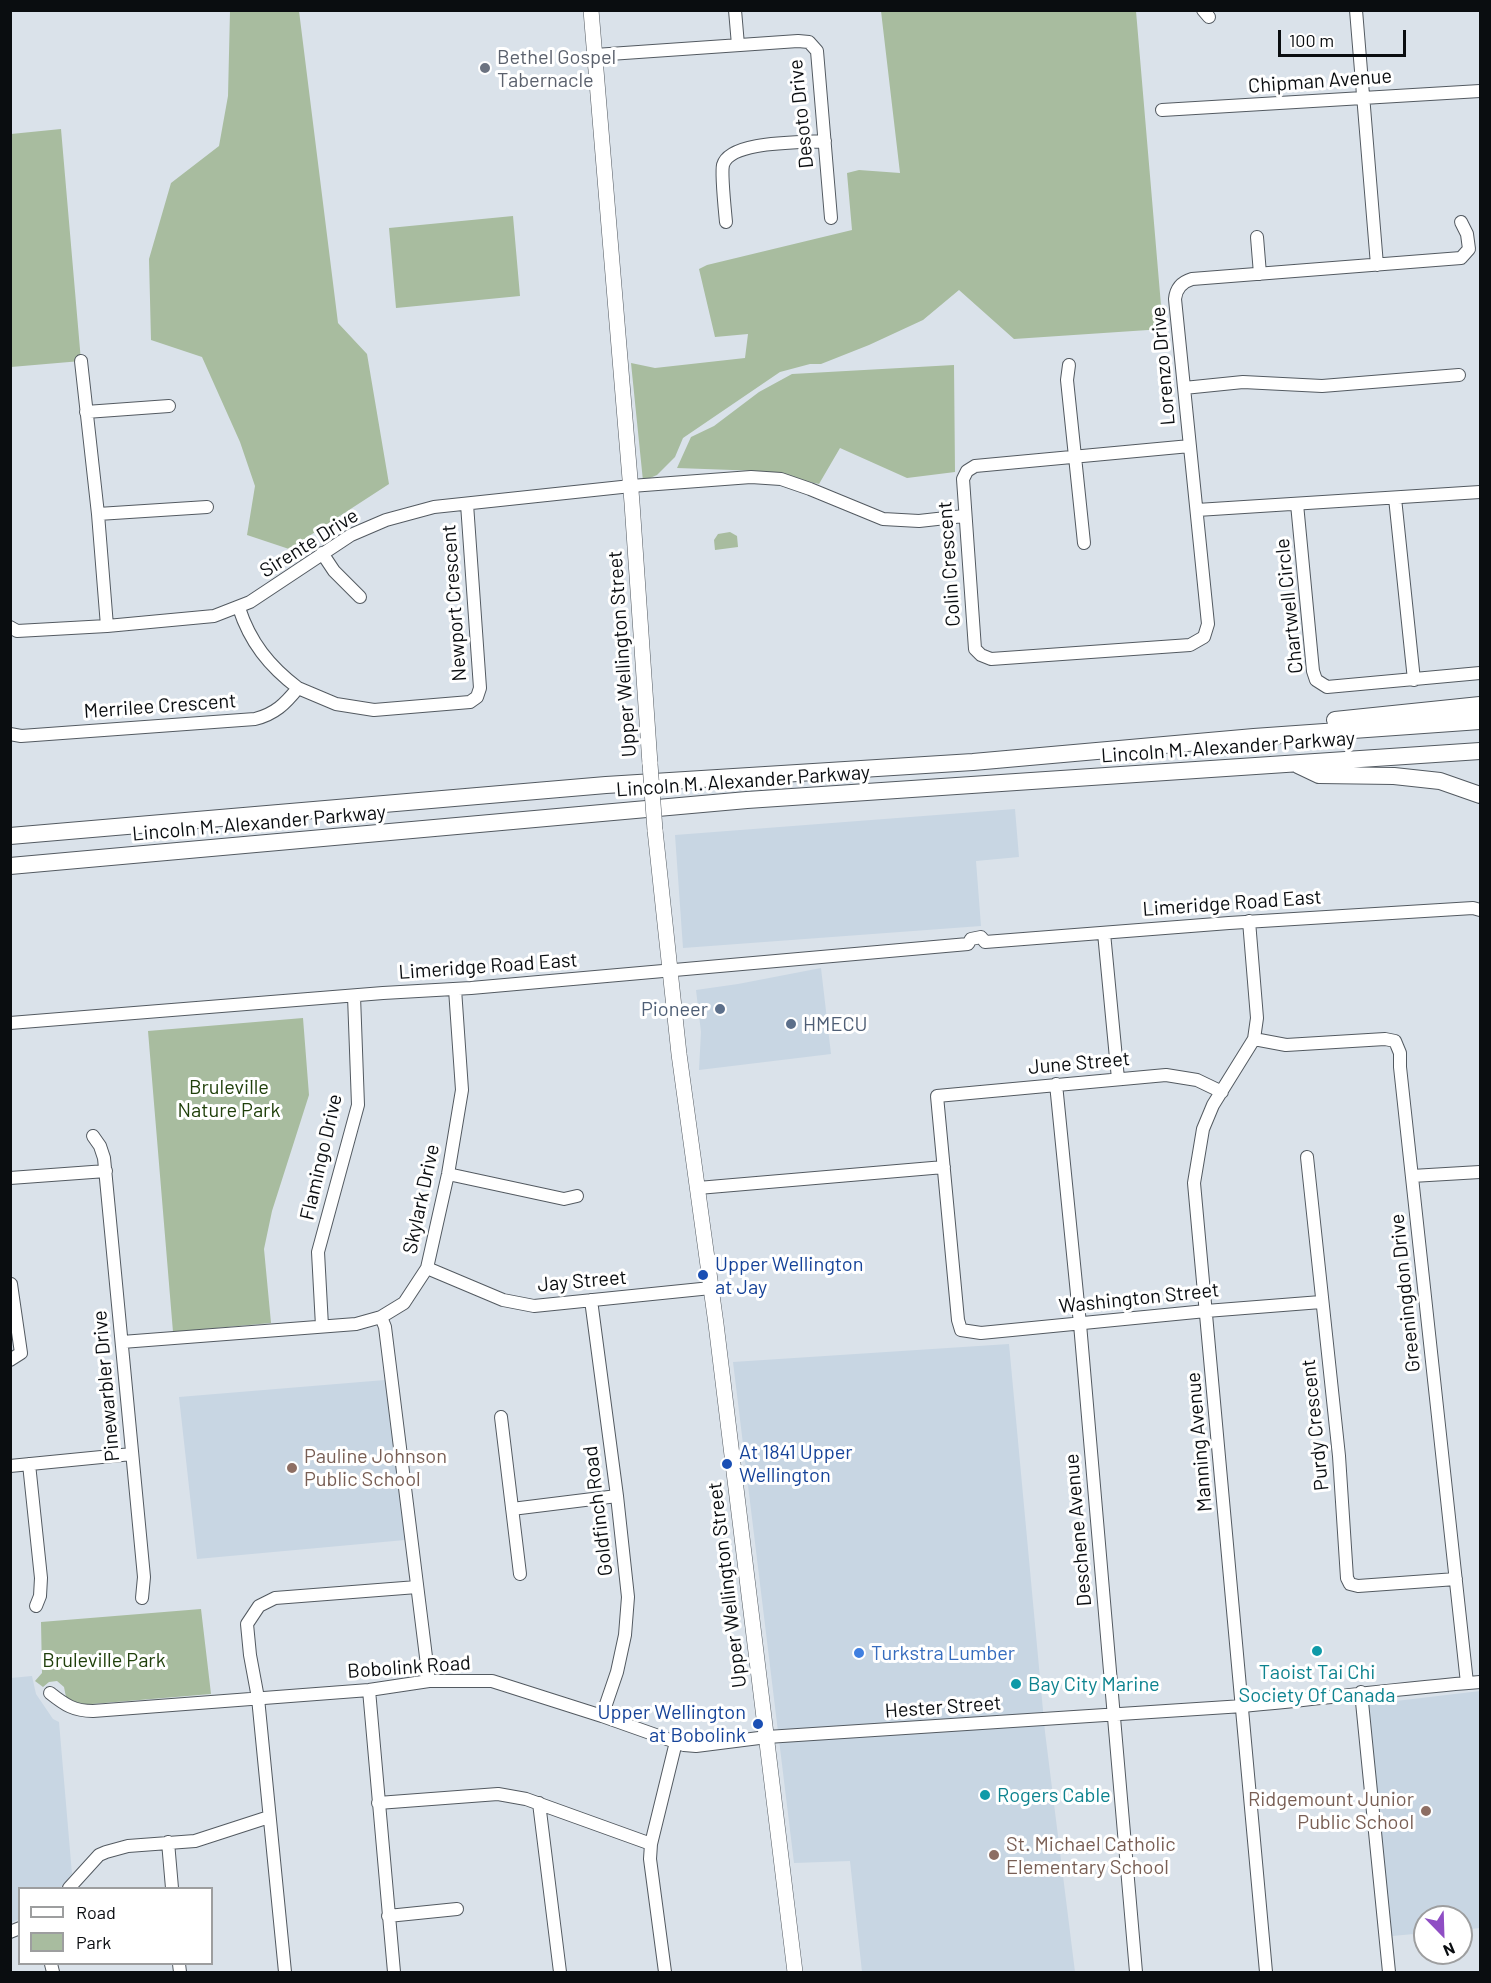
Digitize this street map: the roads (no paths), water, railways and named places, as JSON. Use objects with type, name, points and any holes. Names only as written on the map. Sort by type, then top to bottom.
[{"type":"highway","points":[[1254,737],[1284,726],[1480,705]]},
{"type":"highway","name":"Lincoln M. Alexander Parkway","points":[[10,836],[606,785],[973,762],[1254,737],[1480,721]]},
{"type":"highway","name":"Lincoln M. Alexander Parkway","points":[[10,866],[747,800],[1480,751]]},
{"type":"highway","points":[[1298,764],[1319,775],[1394,776],[1440,781],[1480,795]]},
{"type":"highway","points":[[10,828],[34,834]]},
{"type":"highway","points":[[10,875],[76,867],[104,858]]},
{"type":"main road","name":"Upper Wellington Street","points":[[591,10],[631,486],[655,830],[670,971],[795,1972]]},
{"type":"street","points":[[735,10],[738,45]]},
{"type":"street","points":[[1356,10],[1377,265]]},
{"type":"street","name":"Desoto Drive","points":[[595,55],[809,42],[817,51],[831,218]]},
{"type":"street","name":"Chipman Avenue","points":[[1162,110],[1480,91]]},
{"type":"street","points":[[726,222],[723,166],[730,154],[747,147],[825,141]]},
{"type":"street","name":"Lorenzo Drive","points":[[1201,640],[1207,631],[1208,624],[1175,299],[1178,288],[1184,282],[1192,279],[1461,258],[1469,249],[1467,234],[1461,222]]},
{"type":"street","points":[[1257,237],[1260,274]]},
{"type":"street","points":[[81,361],[98,514],[107,626]]},
{"type":"street","points":[[1069,365],[1067,380],[1084,543]]},
{"type":"street","points":[[1184,388],[1244,382],[1322,386],[1459,375]]},
{"type":"street","points":[[86,412],[169,406]]},
{"type":"street","name":"Colin Crescent","points":[[1190,446],[975,466],[967,471],[963,479],[964,516],[975,649],[981,656],[1003,659],[1190,645],[1201,640]]},
{"type":"street","name":"Sirente Drive","points":[[10,627],[17,631],[107,626],[214,616],[238,608],[266,593],[351,535],[386,520],[434,507],[631,486],[752,477],[780,479],[883,519],[919,521],[964,516]]},
{"type":"street","points":[[1197,510],[1480,492]]},
{"type":"street","points":[[1395,498],[1414,680]]},
{"type":"street","name":"Newport Crescent","points":[[238,608],[247,631],[275,670],[299,688],[336,704],[374,710],[470,702],[477,697],[480,688],[467,504]]},
{"type":"street","name":"Chartwell Circle","points":[[1297,504],[1313,671],[1316,680],[1327,687],[1480,673]]},
{"type":"street","points":[[98,514],[207,507]]},
{"type":"street","points":[[322,553],[334,570],[360,597]]},
{"type":"street","name":"Merrilee Crescent","points":[[10,735],[255,719],[269,715],[285,705],[299,688]]},
{"type":"street","name":"Limeridge Road East","points":[[10,1023],[455,989],[968,944],[973,949],[982,948],[986,942],[1249,921],[1473,908],[1480,910]]},
{"type":"street","name":"Manning Avenue","points":[[1249,921],[1257,1018],[1254,1039],[1213,1105],[1203,1129],[1194,1183],[1266,1972]]},
{"type":"street","points":[[1104,933],[1119,1079]]},
{"type":"street","name":"Skylark Drive","points":[[122,1342],[356,1324],[381,1317],[404,1303],[427,1268],[448,1174],[462,1090],[455,989]]},
{"type":"street","name":"Flamingo Drive","points":[[322,1326],[318,1252],[358,1105],[354,996]]},
{"type":"street","name":"Greeningdon Drive","points":[[1254,1039],[1286,1045],[1385,1039],[1395,1041],[1400,1053],[1467,1683]]},
{"type":"street","name":"June Street","points":[[944,1167],[937,1096],[1151,1076],[1175,1076],[1197,1080],[1222,1092]]},
{"type":"street","name":"Deschene Avenue","points":[[1056,1084],[1080,1324],[1136,1972]]},
{"type":"street","name":"Pinewarbler Drive","points":[[93,1136],[100,1146],[106,1171],[144,1577],[142,1598]]},
{"type":"street","name":"Purdy Crescent","points":[[1307,1157],[1339,1456],[1347,1578],[1350,1584],[1358,1586],[1456,1579]]},
{"type":"street","points":[[698,1188],[944,1167]]},
{"type":"street","name":"Washington Street","points":[[944,1167],[958,1320],[961,1330],[981,1333],[1321,1302]]},
{"type":"street","points":[[10,1178],[106,1171]]},
{"type":"street","points":[[1412,1176],[1480,1172]]},
{"type":"street","points":[[448,1174],[564,1199],[577,1196]]},
{"type":"street","name":"Jay Street","points":[[427,1268],[503,1300],[534,1306],[711,1288]]},
{"type":"street","points":[[10,1360],[21,1353],[11,1284]]},
{"type":"street","name":"Goldfinch Road","points":[[591,1300],[628,1597],[623,1644],[602,1716]]},
{"type":"street","points":[[381,1317],[385,1327],[429,1681]]},
{"type":"street","points":[[501,1417],[520,1574]]},
{"type":"street","points":[[10,1466],[132,1454]]},
{"type":"street","points":[[29,1464],[41,1578],[40,1596],[36,1606]]},
{"type":"street","points":[[512,1509],[617,1496]]},
{"type":"street","points":[[285,1972],[258,1698],[247,1624],[259,1606],[275,1598],[417,1587]]},
{"type":"street","name":"Bobolink Road","points":[[50,1693],[65,1706],[79,1711],[369,1690],[429,1681],[492,1681],[676,1742],[696,1746],[766,1737]]},
{"type":"street","name":"Hester Street","points":[[766,1737],[1114,1716],[1308,1700],[1361,1692],[1480,1682]]},
{"type":"street","points":[[369,1690],[394,1972]]},
{"type":"street","points":[[1361,1692],[1389,1972]]},
{"type":"street","points":[[665,1972],[650,1867],[651,1844],[676,1742]]},
{"type":"street","points":[[378,1803],[509,1795],[539,1803],[651,1844]]},
{"type":"street","points":[[539,1803],[560,1972]]},
{"type":"street","points":[[70,1887],[99,1855],[120,1847],[195,1841],[269,1817]]},
{"type":"street","points":[[168,1842],[172,1887]]},
{"type":"street","points":[[388,1916],[457,1909]]},
{"type":"place","name":"Bethel Gospel Tabernacle","points":[[485,68]]},
{"type":"place","name":"Pioneer","points":[[720,1009]]},
{"type":"place","name":"HMECU","points":[[791,1024]]},
{"type":"place","name":"Upper Wellington at Jay","points":[[703,1275]]},
{"type":"place","name":"At 1841 Upper Wellington","points":[[727,1464]]},
{"type":"place","name":"Pauline Johnson Public School","points":[[292,1468]]},
{"type":"place","name":"Taoist Tai Chi Society Of Canada","points":[[1317,1651]]},
{"type":"place","name":"Turkstra Lumber","points":[[859,1653]]},
{"type":"place","name":"Bay City Marine","points":[[1016,1684]]},
{"type":"place","name":"Upper Wellington at Bobolink","points":[[758,1724]]},
{"type":"place","name":"Rogers Cable","points":[[985,1795]]},
{"type":"place","name":"Ridgemount Junior Public School","points":[[1426,1811]]},
{"type":"place","name":"St. Michael Catholic Elementary School","points":[[994,1855]]},
{"type":"park label","name":"Bruleville Nature Park","points":[[229,1098]]},
{"type":"park label","name":"Bruleville Park","points":[[104,1660]]}]
